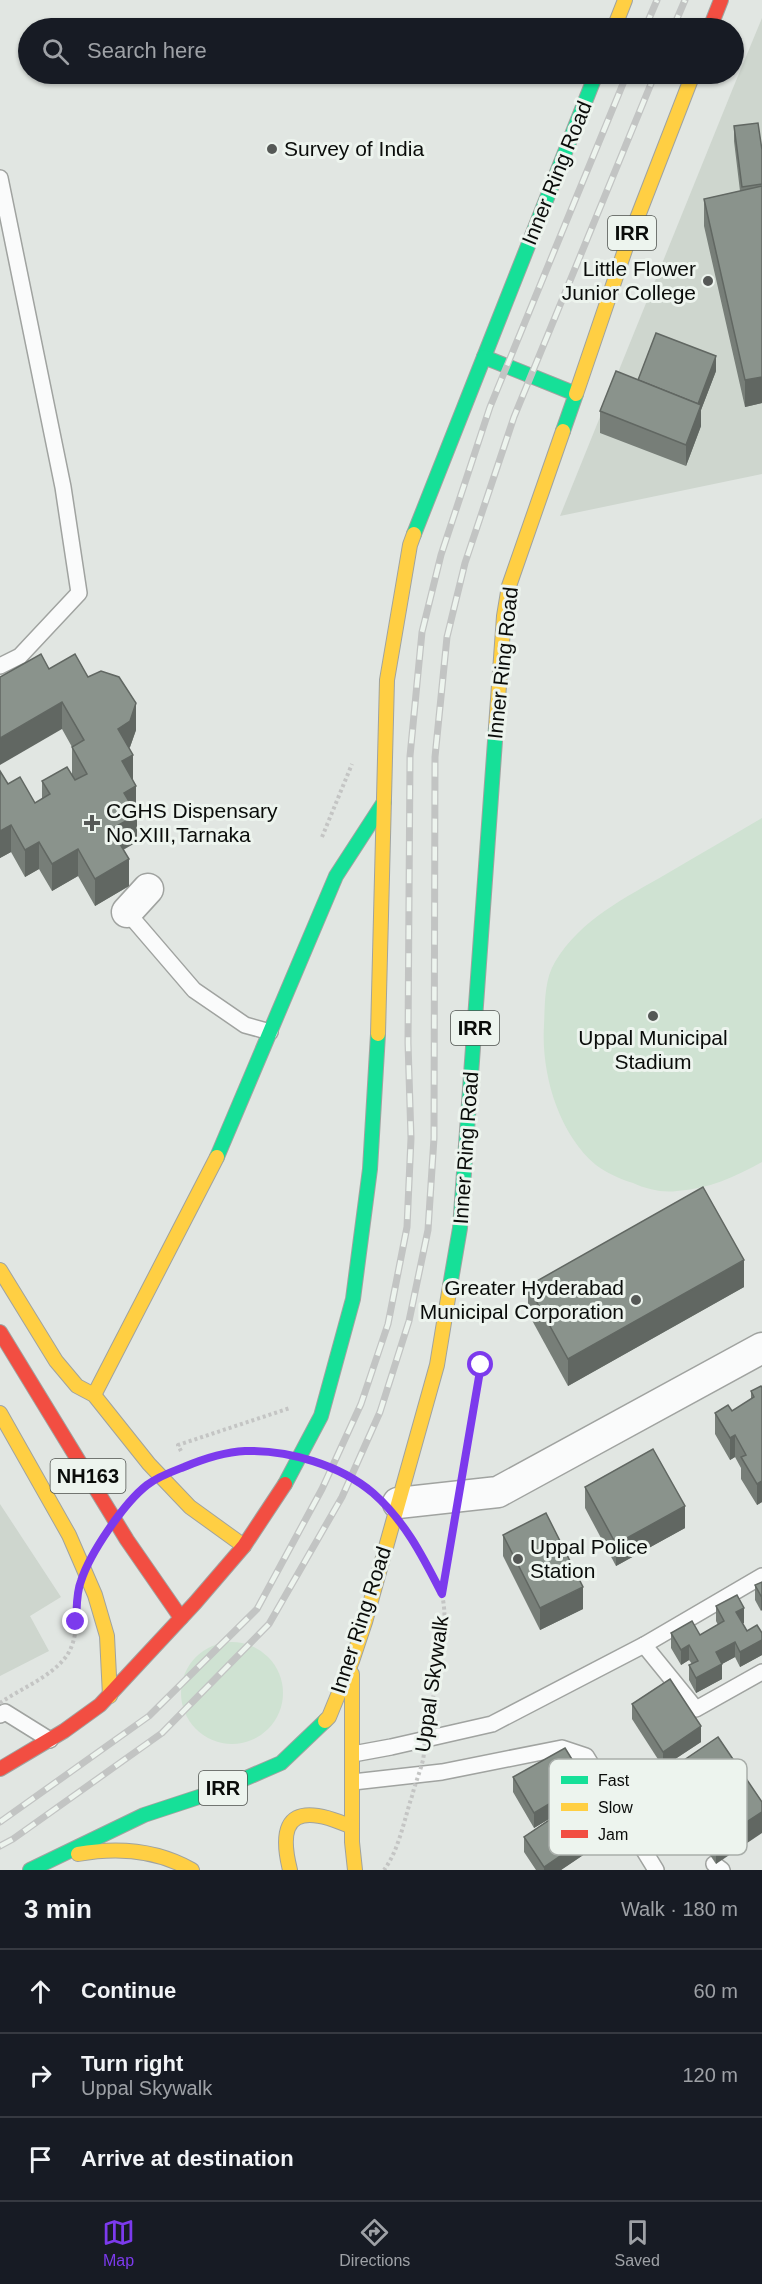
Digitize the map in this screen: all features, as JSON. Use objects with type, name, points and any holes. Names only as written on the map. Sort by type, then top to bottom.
[{"type":"main road","points":[[618,18],[625,0]]},
{"type":"main road","points":[[714,18],[721,0]]},
{"type":"main road","name":"Inner Ring Road","points":[[0,1769],[64,1731],[110,1696],[244,1546],[279,1495],[321,1416],[354,1299],[370,1169],[379,1020],[387,680],[410,545],[592,84]]},
{"type":"main road","name":"Inner Ring Road","points":[[30,1870],[144,1815],[214,1792],[281,1763],[329,1717],[352,1661],[437,1365],[460,1228],[504,616],[509,586],[626,247],[689,84]]},
{"type":"main road","points":[[484,357],[576,394]]},
{"type":"main road","points":[[94,1395],[218,1155],[336,876],[384,802]]},
{"type":"main road","name":"NH163","points":[[0,1270],[56,1361],[77,1386],[94,1395],[149,1464],[190,1507],[244,1546]]},
{"type":"main road","name":"NH163","points":[[0,1332],[127,1540],[181,1617]]},
{"type":"main road","name":"NH163","points":[[0,1413],[69,1535],[95,1595],[107,1636],[110,1696]]},
{"type":"main road","points":[[352,1661],[352,1827],[355,1870]]},
{"type":"main road","points":[[290,1870],[284,1840],[288,1825],[295,1819],[306,1813],[322,1814],[352,1827]]},
{"type":"main road","points":[[47,1862],[92,1850],[160,1855],[192,1870]]},
{"type":"street","points":[[127,912],[148,890]]},
{"type":"street","points":[[398,1503],[498,1492],[762,1348]]},
{"type":"lane","points":[[0,178],[63,487],[79,593],[20,656],[0,666]]},
{"type":"lane","points":[[127,912],[194,990],[245,1025],[270,1032]]},
{"type":"lane","points":[[353,1754],[391,1748],[492,1724],[645,1645],[762,1576]]},
{"type":"lane","points":[[645,1645],[696,1709],[762,1672]]},
{"type":"lane","points":[[0,1715],[5,1712],[50,1740]]},
{"type":"lane","points":[[353,1782],[442,1772],[561,1748],[586,1756],[588,1759]]},
{"type":"lane","points":[[647,1855],[656,1870]]},
{"type":"path","points":[[442,1594],[481,1365]]},
{"type":"path","points":[[186,1466],[178,1445],[290,1408]]},
{"type":"path","name":"Uppal Skywalk","points":[[0,1703],[44,1676],[64,1659],[72,1646],[80,1584],[93,1554],[133,1498],[160,1476],[202,1460],[244,1451],[277,1452],[311,1461],[341,1473],[371,1492],[397,1518],[418,1548],[442,1594],[444,1626],[437,1676],[425,1732],[423,1760],[399,1837],[384,1870]]},
{"type":"shaded area","name":"Little Flower Junior College","points":[[762,18],[762,474],[560,516],[735,84],[744,84],[744,61]]},
{"type":"shaded area","points":[[0,1504],[61,1597],[30,1616],[49,1651],[0,1676]]},
{"type":"green space","name":"Uppal Municipal Stadium","points":[[762,818],[762,1162],[731,1177],[700,1188],[666,1191],[643,1187],[614,1176],[596,1165],[571,1136],[562,1119],[549,1082],[544,1043],[546,993],[551,969],[578,933],[605,911]]},
{"type":"green space","points":[[232,1642],[252,1646],[268,1657],[279,1673],[283,1693],[279,1713],[268,1729],[252,1740],[232,1744],[212,1740],[196,1729],[185,1713],[181,1693],[185,1673],[196,1657],[212,1646]]},
{"type":"building","points":[[758,123],[762,150],[762,184],[742,187],[734,126]]},
{"type":"building","points":[[762,186],[762,377],[745,380],[704,199]]},
{"type":"building","points":[[656,333],[716,356],[698,404],[638,380]]},
{"type":"building","points":[[616,371],[701,405],[686,445],[600,411]]},
{"type":"building","points":[[41,654],[49,669],[75,654],[88,677],[101,671],[119,677],[136,703],[130,721],[118,729],[133,755],[122,761],[136,786],[124,793],[137,815],[111,829],[129,859],[95,879],[78,849],[52,864],[39,842],[25,850],[11,825],[0,831],[0,771],[8,784],[20,777],[35,803],[50,794],[42,781],[67,767],[75,780],[87,774],[72,747],[84,740],[62,702],[0,738],[0,677]]},
{"type":"building","name":"Greater Hyderabad Municipal Corporation","points":[[703,1187],[744,1260],[568,1359],[528,1286]]},
{"type":"building","points":[[761,1386],[762,1481],[757,1484],[741,1457],[746,1455],[735,1435],[730,1438],[715,1413],[728,1405],[732,1411],[754,1397],[751,1391]]},
{"type":"building","points":[[653,1449],[685,1506],[616,1544],[585,1487]]},
{"type":"building","points":[[546,1513],[583,1587],[540,1608],[503,1535]]},
{"type":"building","points":[[762,1582],[762,1595],[761,1596],[755,1585]]},
{"type":"building","points":[[737,1595],[744,1608],[736,1612],[747,1631],[757,1625],[762,1633],[762,1640],[740,1652],[735,1642],[716,1652],[722,1664],[696,1678],[689,1665],[698,1661],[689,1645],[681,1650],[671,1633],[692,1621],[700,1635],[724,1621],[716,1606]]},
{"type":"building","points":[[670,1679],[701,1726],[663,1752],[632,1704]]},
{"type":"building","points":[[718,1737],[733,1759],[686,1759]]},
{"type":"building","points":[[565,1748],[572,1759],[549,1759],[549,1804],[534,1813],[513,1777]]},
{"type":"building","points":[[747,1780],[762,1802],[762,1812],[747,1822]]},
{"type":"building","points":[[549,1820],[549,1855],[562,1855],[544,1867],[524,1837]]},
{"type":"railway","points":[[649,18],[657,0]]},
{"type":"railway","points":[[677,18],[685,0]]},
{"type":"railway","points":[[0,1822],[149,1716],[257,1609],[322,1489],[361,1404],[388,1324],[407,1227],[411,1138],[408,1043],[410,756],[422,632],[441,555],[490,407],[623,84]]},
{"type":"railway","points":[[0,1846],[162,1733],[269,1624],[342,1497],[380,1412],[409,1321],[428,1230],[434,1138],[435,757],[447,637],[465,563],[514,417],[651,84]]},
{"type":"traffic: fast","points":[[484,357],[592,84]]},
{"type":"traffic: fast","points":[[414,534],[484,357],[576,394],[563,431]]},
{"type":"traffic: fast","points":[[450,1286],[460,1228],[496,727]]},
{"type":"traffic: fast","points":[[217,1157],[336,876],[384,802]]},
{"type":"traffic: fast","points":[[285,1484],[321,1416],[353,1299],[370,1169],[378,1034]]},
{"type":"traffic: fast","points":[[30,1870],[144,1815],[214,1792],[281,1763],[325,1721]]},
{"type":"traffic: slow","points":[[618,18],[625,0]]},
{"type":"traffic: slow","points":[[576,394],[626,247],[689,84]]},
{"type":"traffic: slow","points":[[496,727],[504,616],[509,586],[563,431]]},
{"type":"traffic: slow","points":[[378,1034],[387,680],[410,545],[414,534]]},
{"type":"traffic: slow","points":[[94,1395],[217,1157]]},
{"type":"traffic: slow","points":[[0,1270],[56,1361],[77,1386],[94,1395],[149,1464],[190,1507],[244,1546]]},
{"type":"traffic: slow","points":[[325,1721],[329,1717],[352,1661],[365,1622],[437,1365],[450,1286]]},
{"type":"traffic: slow","points":[[0,1413],[69,1535],[95,1595],[107,1636],[110,1696]]},
{"type":"traffic: slow","points":[[352,1674],[352,1842],[355,1870]]},
{"type":"traffic: slow","points":[[290,1870],[286,1835],[290,1824],[297,1818],[307,1815],[320,1816],[352,1827]]},
{"type":"traffic: slow","points":[[78,1854],[107,1851],[151,1854],[192,1870]]},
{"type":"traffic: jam","points":[[714,18],[721,0]]},
{"type":"traffic: jam","points":[[0,1332],[127,1540],[181,1618]]},
{"type":"traffic: jam","points":[[0,1769],[64,1731],[100,1705],[195,1603],[244,1546],[285,1484]]},
{"type":"place","name":"Survey of India","points":[[272,149]]},
{"type":"place","name":"Little Flower Junior College","points":[[708,281]]},
{"type":"place","name":"CGHS Dispensary No.XIII,Tarnaka","points":[[92,823]]},
{"type":"place","name":"Uppal Municipal Stadium","points":[[653,1016]]},
{"type":"place","name":"Greater Hyderabad Municipal Corporation","points":[[636,1300]]},
{"type":"place","name":"Uppal Police Station","points":[[518,1559]]},
{"type":"route","points":[[76,1622],[80,1584],[93,1554],[133,1498],[160,1476],[202,1460],[244,1451],[277,1452],[311,1461],[341,1473],[371,1492],[397,1518],[418,1548],[442,1594],[481,1365]]}]
